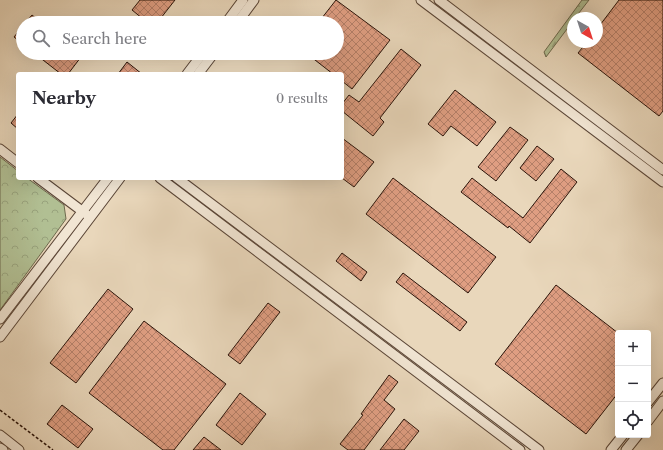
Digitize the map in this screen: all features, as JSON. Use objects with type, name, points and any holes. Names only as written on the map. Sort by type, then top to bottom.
[{"type":"street","points":[[231,16],[243,0]]},
{"type":"street","points":[[242,16],[254,0]]},
{"type":"street","points":[[421,0],[663,182]]},
{"type":"street","points":[[439,0],[663,170]]},
{"type":"street","points":[[189,72],[198,60]]},
{"type":"street","points":[[200,72],[209,60]]},
{"type":"street","points":[[0,149],[16,161]]},
{"type":"street","points":[[41,180],[90,218]]},
{"type":"street","points":[[0,319],[106,180]]},
{"type":"street","points":[[0,337],[118,180]]},
{"type":"street","points":[[163,180],[520,450]]},
{"type":"street","points":[[180,180],[539,450]]},
{"type":"street","points":[[651,398],[663,383]]},
{"type":"street","points":[[651,417],[663,401]]},
{"type":"street","points":[[0,436],[19,450]]},
{"type":"street","points":[[611,450],[621,438]]},
{"type":"street","points":[[626,450],[636,438]]},
{"type":"path","points":[[0,410],[53,450]]},
{"type":"green space","points":[[582,0],[589,0],[580,12],[573,12]]},
{"type":"green space","points":[[567,21],[567,29],[546,57],[544,52]]},
{"type":"green space","points":[[0,157],[16,169],[16,180],[30,180],[64,205],[66,219],[0,310]]},
{"type":"building","points":[[140,0],[175,0],[162,16],[139,16],[132,10]]},
{"type":"building","points":[[336,0],[390,40],[352,89],[344,83],[344,72],[330,72],[315,60],[344,60],[344,16],[323,16]]},
{"type":"building","points":[[619,0],[663,0],[663,111],[659,116],[578,53],[582,48],[603,48],[603,21]]},
{"type":"building","points":[[401,49],[421,65],[380,118],[384,122],[373,136],[344,113],[344,101],[349,95],[359,102]]},
{"type":"building","points":[[43,60],[79,60],[70,72],[58,72]]},
{"type":"building","points":[[127,62],[140,72],[120,72]]},
{"type":"building","points":[[455,90],[496,122],[477,146],[451,126],[443,136],[428,124]]},
{"type":"building","points":[[16,117],[16,127],[11,123]]},
{"type":"building","points":[[510,127],[528,140],[496,181],[478,167]]},
{"type":"building","points":[[344,140],[374,162],[354,187],[344,180]]},
{"type":"building","points":[[537,146],[554,159],[536,181],[520,168]]},
{"type":"building","points":[[561,169],[577,182],[530,243],[461,192],[472,178],[523,218]]},
{"type":"building","points":[[393,178],[496,257],[468,293],[366,214]]},
{"type":"building","points":[[342,253],[367,272],[361,281],[336,261]]},
{"type":"building","points":[[403,273],[467,322],[460,331],[396,282]]},
{"type":"building","points":[[556,285],[615,331],[615,397],[586,434],[495,364]]},
{"type":"building","points":[[108,289],[133,309],[76,383],[50,363]]},
{"type":"building","points":[[268,303],[280,312],[240,364],[228,355]]},
{"type":"building","points":[[144,321],[226,384],[174,450],[163,450],[89,393]]},
{"type":"building","points":[[389,375],[398,382],[384,400],[395,409],[364,450],[348,450],[340,444],[363,415],[361,414]]},
{"type":"building","points":[[240,393],[266,414],[242,445],[216,425]]},
{"type":"building","points":[[62,405],[93,429],[78,448],[47,424]]},
{"type":"building","points":[[404,419],[419,431],[404,450],[380,450]]},
{"type":"building","points":[[204,437],[221,450],[193,450]]}]
